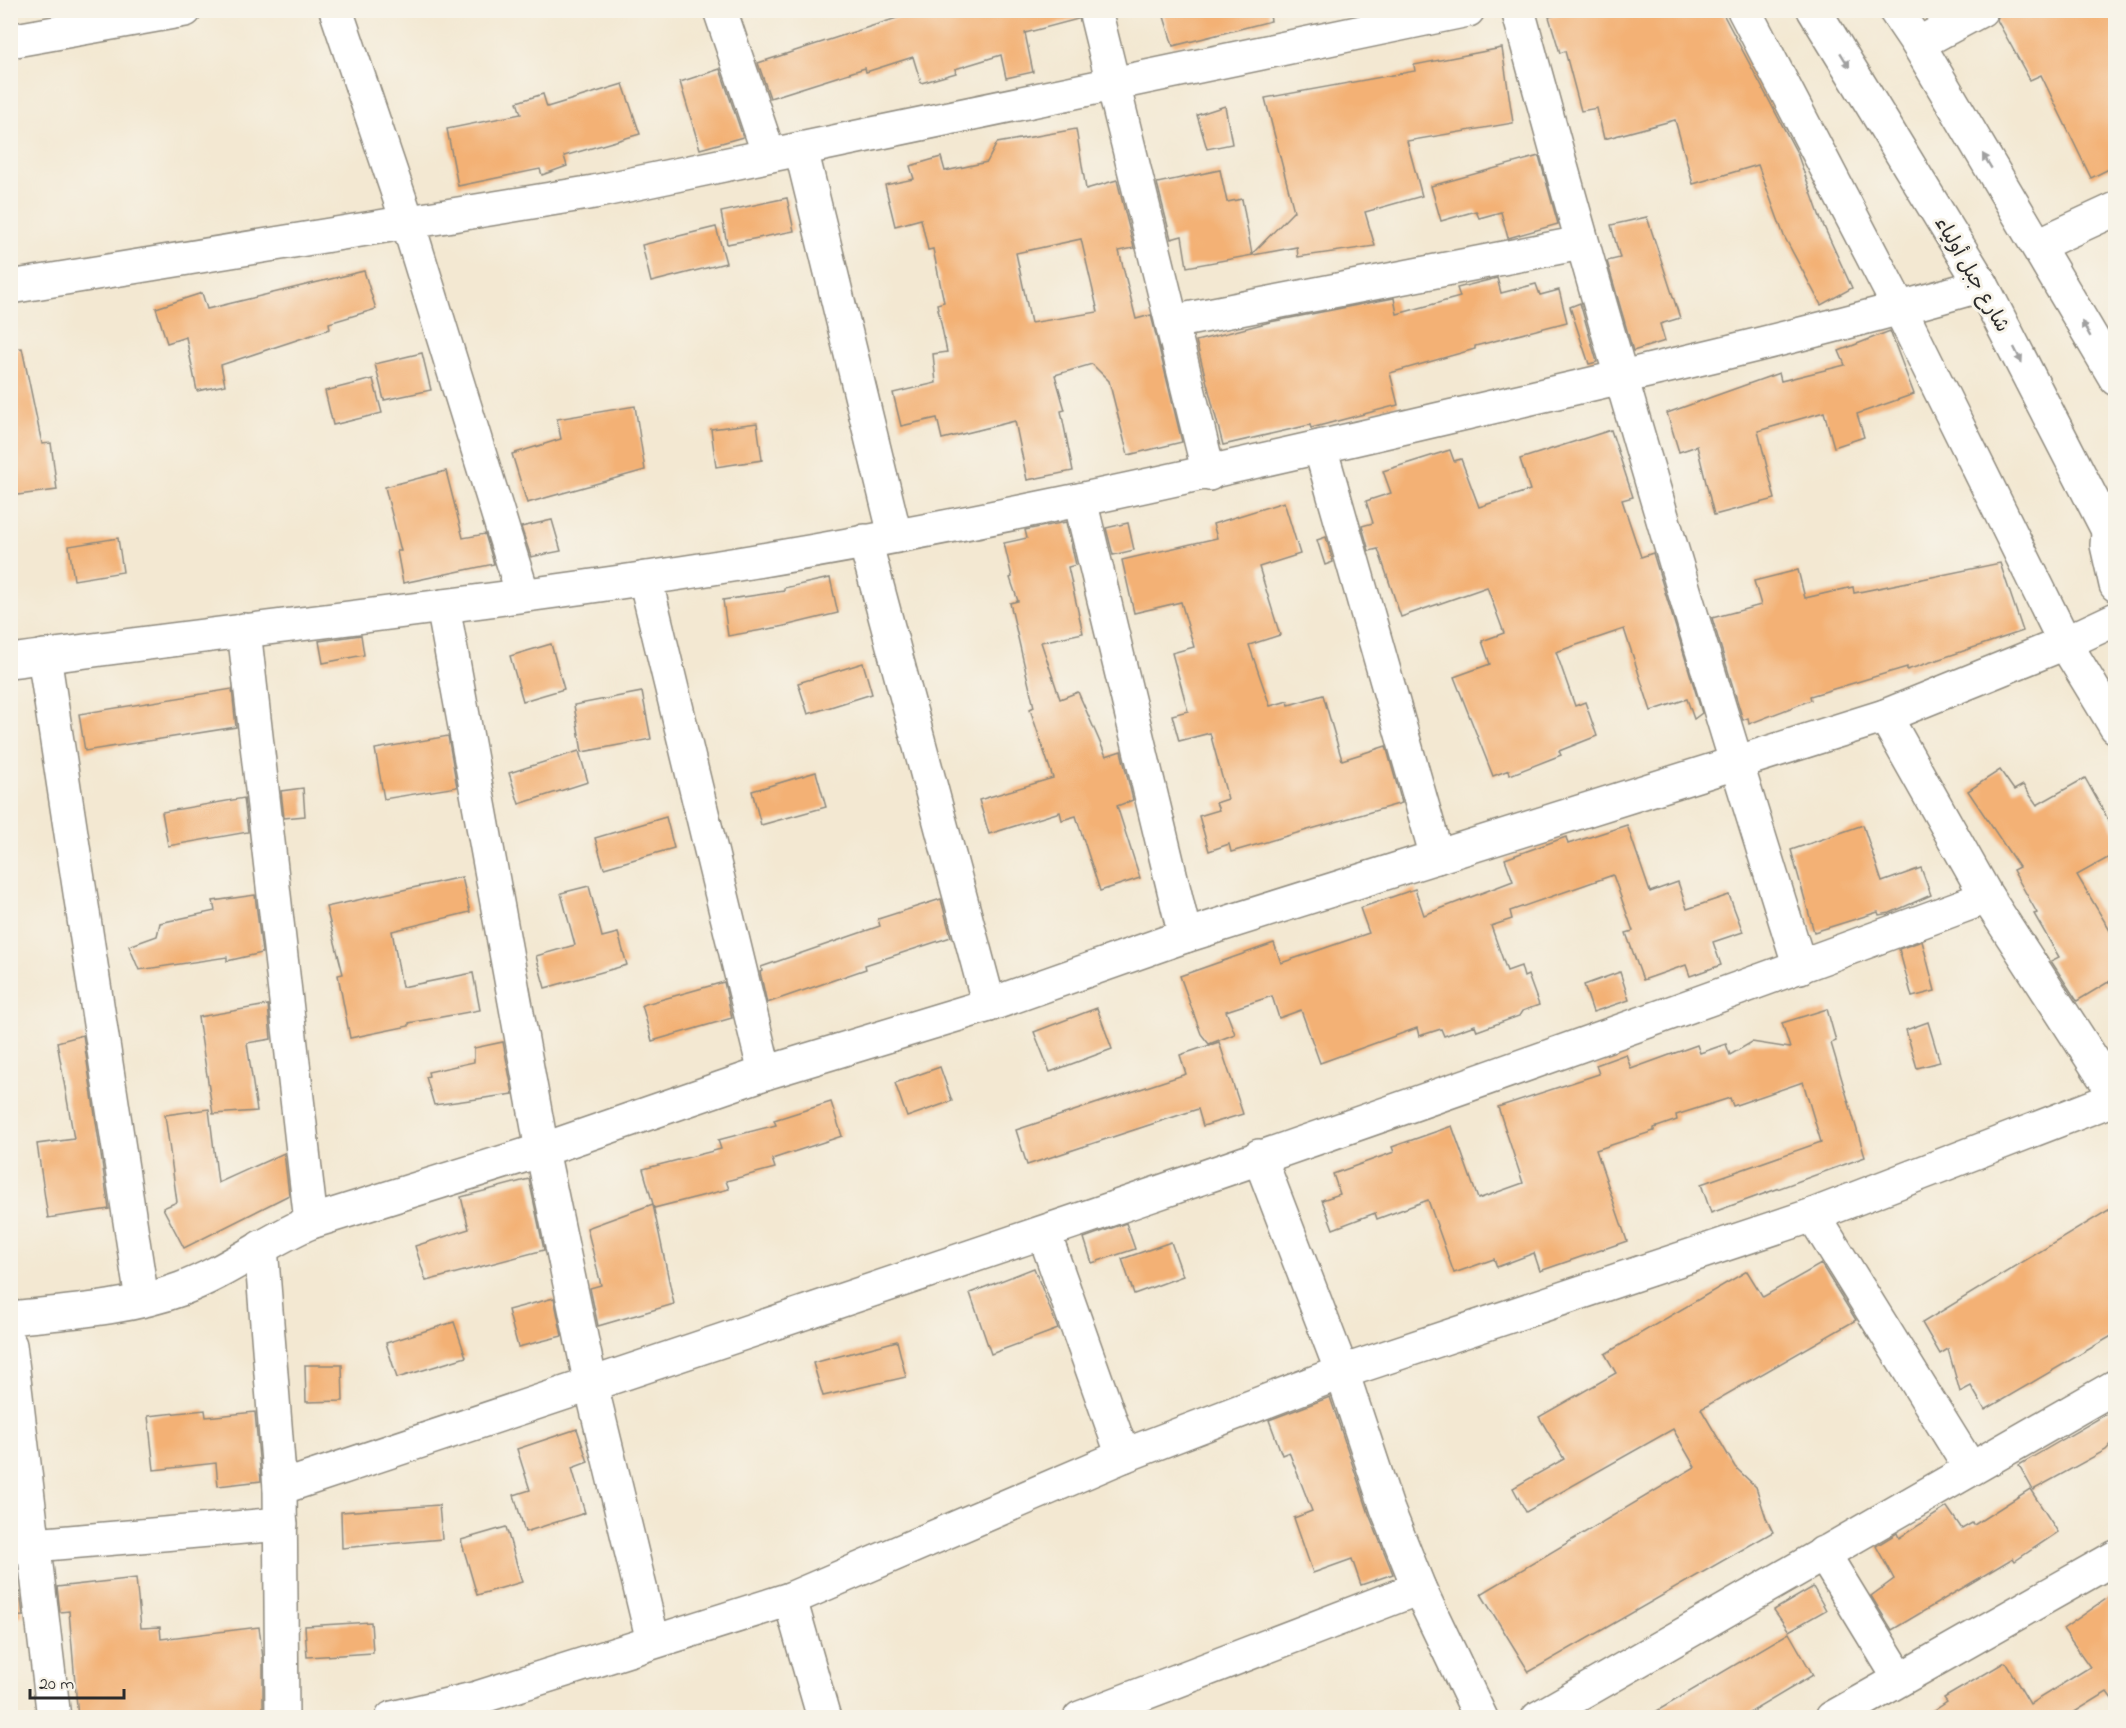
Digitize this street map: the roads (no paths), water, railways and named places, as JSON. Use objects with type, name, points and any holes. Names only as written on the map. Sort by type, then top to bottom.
[{"type":"street","points":[[10,41],[185,10]]},
{"type":"street","points":[[336,10],[408,223],[523,595]]},
{"type":"street","points":[[720,10],[769,155]]},
{"type":"street","points":[[1095,10],[1209,474]]},
{"type":"street","points":[[10,287],[594,192],[1112,86],[1468,10]]},
{"type":"street","points":[[1518,10],[1581,243],[1623,377],[1735,762],[1800,967]]},
{"type":"street","points":[[1744,10],[1900,309],[2066,643],[2115,727]]},
{"type":"street","name":"شارع جبل أولياء","points":[[1814,10],[1982,285],[2112,539]]},
{"type":"street","points":[[1895,10],[1918,44],[2038,245],[2115,379]]},
{"type":"street","points":[[1918,44],[1981,10]]},
{"type":"street","points":[[801,148],[880,538],[988,1005]]},
{"type":"street","points":[[2038,245],[2115,209]]},
{"type":"street","points":[[1172,322],[1581,243]]},
{"type":"street","points":[[10,661],[645,578],[880,538],[1080,500],[1209,474],[1623,377],[1900,309],[1982,285]]},
{"type":"street","points":[[1320,447],[1437,856]]},
{"type":"street","points":[[1080,500],[1185,936]]},
{"type":"street","points":[[2112,539],[2107,545],[2115,585]]},
{"type":"street","points":[[645,578],[765,1073]]},
{"type":"street","points":[[443,606],[542,1150],[591,1384],[653,1641]]},
{"type":"street","points":[[10,1318],[81,1311],[142,1300],[182,1289],[219,1272],[285,1233],[311,1222],[542,1150],[765,1073],[988,1005],[1185,936],[1885,716],[2066,643],[2115,619]]},
{"type":"street","points":[[244,630],[311,1222]]},
{"type":"street","points":[[44,656],[142,1300]]},
{"type":"street","points":[[392,1718],[478,1708],[570,1670],[653,1641],[790,1599],[1123,1456],[1342,1372],[1813,1215],[2115,1097],[1987,897],[1885,716]]},
{"type":"street","points":[[280,1488],[1044,1233],[1800,967],[1987,897]]},
{"type":"street","points":[[1259,1156],[1342,1372],[1387,1508],[1419,1588],[1481,1718]]},
{"type":"street","points":[[1813,1215],[1970,1468]]},
{"type":"street","points":[[1044,1233],[1123,1456]]},
{"type":"street","points":[[261,1247],[280,1488],[282,1718]]},
{"type":"street","points":[[10,1346],[22,1546],[54,1718]]},
{"type":"street","points":[[1538,1718],[2115,1386]]},
{"type":"street","points":[[22,1546],[280,1524]]},
{"type":"street","points":[[1823,1553],[1900,1679]]},
{"type":"street","points":[[1832,1718],[2115,1557]]},
{"type":"street","points":[[1080,1718],[1419,1588]]},
{"type":"street","points":[[790,1599],[824,1718]]}]
